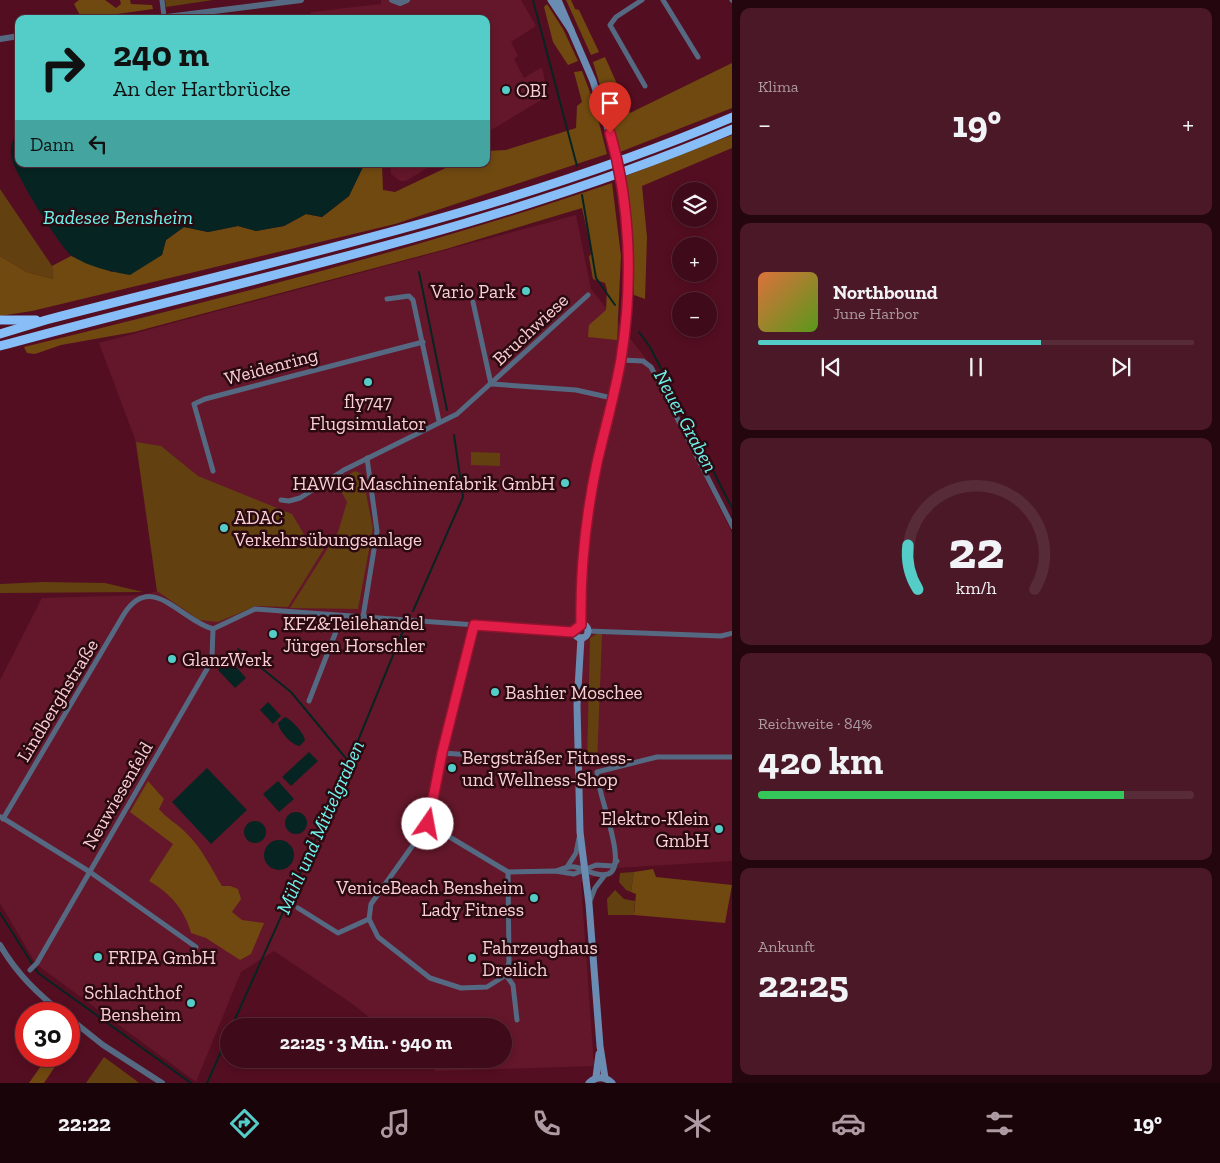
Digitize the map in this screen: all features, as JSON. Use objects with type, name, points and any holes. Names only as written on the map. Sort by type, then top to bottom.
[{"type":"highway","points":[[0,334],[46,320],[328,249],[474,209],[595,170],[732,118]]},
{"type":"highway","points":[[0,346],[475,220],[596,181],[732,129]]},
{"type":"highway","points":[[0,320],[46,320]]},
{"type":"main road","points":[[551,0],[571,30]]},
{"type":"main road","points":[[558,0],[570,23],[571,30],[589,72],[614,148],[622,185],[628,272],[621,360],[598,462],[588,517],[583,558],[581,625]]},
{"type":"main road","points":[[581,625],[588,631],[586,636],[581,638]]},
{"type":"main road","points":[[581,625],[576,627],[574,632],[581,638]]},
{"type":"main road","points":[[581,638],[577,705],[580,832],[589,904],[600,1046],[605,1078]]},
{"type":"main road","points":[[589,1083],[596,1077],[600,1046]]},
{"type":"main road","points":[[596,1077],[605,1078],[612,1083]]},
{"type":"street","points":[[162,0],[164,15]]},
{"type":"street","points":[[180,15],[301,0]]},
{"type":"street","points":[[392,0],[400,3],[407,0]]},
{"type":"street","points":[[642,0],[616,17],[610,25],[645,86]]},
{"type":"street","points":[[663,0],[698,57]]},
{"type":"street","points":[[0,38],[15,36]]},
{"type":"street","name":"Bruchwiese","points":[[439,421],[457,414],[588,295]]},
{"type":"street","points":[[281,500],[288,501],[300,498],[344,470],[439,421],[412,297],[388,299]]},
{"type":"street","points":[[473,302],[491,384],[576,390],[612,398]]},
{"type":"street","name":"Weidenring","points":[[213,471],[194,404],[232,392],[423,342]]},
{"type":"street","points":[[621,360],[643,360],[650,367],[732,527]]},
{"type":"street","points":[[363,617],[377,531],[367,458]]},
{"type":"street","name":"Lindberghstraße","points":[[196,947],[90,872],[1,818],[131,604],[138,598],[154,596],[162,599],[194,622],[213,629]]},
{"type":"street","points":[[213,629],[256,609],[574,632]]},
{"type":"street","points":[[309,700],[342,616]]},
{"type":"street","points":[[474,625],[442,753],[428,824],[371,904],[369,919],[378,937],[430,978],[449,985],[476,989],[496,984],[506,976],[509,962],[508,872]]},
{"type":"street","name":"Neuwiesenfeld","points":[[30,970],[38,962],[207,669],[212,656],[213,629]]},
{"type":"street","points":[[588,631],[721,636],[732,633]]},
{"type":"street","points":[[442,753],[516,758]]},
{"type":"street","points":[[589,904],[595,888],[605,875],[614,870],[617,861],[598,788],[596,772],[658,757],[732,757]]},
{"type":"street","points":[[428,824],[508,872],[555,871],[574,874],[596,865],[612,866],[617,861]]},
{"type":"street","points":[[567,867],[576,853],[580,832]]},
{"type":"street","points":[[555,871],[574,867],[605,875]]},
{"type":"street","points":[[298,908],[338,932],[369,919]]},
{"type":"street","points":[[0,945],[19,974],[49,1002]]},
{"type":"street","points":[[506,976],[513,986],[517,1020]]},
{"type":"street","points":[[80,1027],[103,1045],[162,1083]]},
{"type":"shaded area","points":[[79,0],[105,0],[116,8],[121,4],[120,0],[130,0],[131,4],[152,5],[153,9],[110,15],[80,15],[74,4]]},
{"type":"shaded area","points":[[165,0],[213,0],[166,7]]},
{"type":"shaded area","points":[[381,0],[521,0],[536,26],[511,42],[518,56],[514,59],[524,78],[542,67],[548,96],[490,131],[490,15],[311,15],[311,12],[381,4]]},
{"type":"shaded area","points":[[566,0],[571,0],[575,9],[579,10],[599,52],[591,55]]},
{"type":"shaded area","points":[[547,4],[563,29],[578,61],[568,65],[553,42],[544,7]]},
{"type":"shaded area","points":[[605,57],[630,113],[732,63],[732,108],[620,152],[593,62]]},
{"type":"shaded area","points":[[582,71],[594,103],[607,154],[395,224],[32,311],[0,316],[0,256],[27,272],[53,279],[52,266],[71,256],[112,272],[162,255],[166,240],[184,227],[208,232],[238,226],[256,231],[284,226],[306,214],[322,217],[349,196],[363,167],[382,167],[383,190],[395,192],[448,167],[490,167],[490,151],[506,150],[576,128],[577,106],[582,102],[574,72]]},
{"type":"shaded area","points":[[732,135],[732,148],[642,186],[647,237],[645,299],[634,295],[633,239],[626,176]]},
{"type":"shaded area","points":[[390,167],[429,167],[406,181],[400,181],[391,174]]},
{"type":"shaded area","points":[[612,183],[621,256],[617,340],[588,337],[589,325],[606,310],[607,290],[605,283],[593,279],[589,257],[592,252],[582,208],[446,249],[134,332],[61,345],[35,354],[27,353],[24,347],[246,291],[393,251],[467,230]]},
{"type":"shaded area","points":[[0,189],[52,266],[53,279],[27,272],[0,256]]},
{"type":"shaded area","points":[[576,215],[591,289],[647,360],[732,533],[732,861],[615,868],[581,883],[594,1066],[436,1071],[432,1068],[512,1068],[512,1018],[370,1018],[274,951],[241,972],[222,1018],[220,1018],[220,1023],[196,1082],[36,964],[0,903],[0,680],[42,598],[144,595],[157,591],[135,439],[99,343]]},
{"type":"shaded area","name":"ADAC Verkehrsübungsanlage","points":[[136,442],[161,446],[198,476],[292,514],[308,541],[325,547],[288,607],[256,606],[218,622],[199,620],[157,591]]},
{"type":"shaded area","points":[[471,452],[500,453],[500,466],[471,465]]},
{"type":"shaded area","points":[[355,471],[362,474],[373,528],[358,609],[290,608],[338,532],[347,502],[336,482]]},
{"type":"shaded area","points":[[43,582],[105,583],[143,592],[0,593],[0,584]]},
{"type":"shaded area","points":[[598,633],[602,634],[597,764],[587,762],[590,638]]},
{"type":"shaded area","points":[[148,781],[164,799],[159,809],[197,845],[222,886],[238,889],[241,899],[232,912],[242,920],[264,923],[251,954],[240,960],[206,938],[191,933],[180,909],[169,896],[149,881],[173,844],[130,812]]},
{"type":"shaded area","points":[[653,869],[656,877],[732,885],[725,923],[634,915],[636,894],[631,892],[634,872]]},
{"type":"shaded area","points":[[634,872],[631,892],[626,890],[619,882],[620,873]]},
{"type":"shaded area","points":[[615,890],[624,899],[635,901],[634,915],[608,915],[607,899]]},
{"type":"shaded area","points":[[104,1057],[134,1079],[139,1083],[86,1083]]},
{"type":"shaded area","points":[[40,1067],[55,1067],[44,1083],[29,1083]]},
{"type":"water","name":"Badesee Bensheim","points":[[15,135],[15,167],[12,159],[12,143]]},
{"type":"water","name":"Badesee Bensheim","points":[[15,167],[363,167],[349,196],[322,217],[306,214],[284,226],[256,231],[238,226],[208,232],[184,227],[166,240],[162,255],[130,275],[101,268],[72,256],[58,240],[29,194]]},
{"type":"water","points":[[229,659],[246,678],[235,688],[218,670]]},
{"type":"water","points":[[268,702],[281,716],[273,724],[260,710]]},
{"type":"water","points":[[285,717],[302,733],[305,740],[300,746],[289,740],[281,730],[278,723]]},
{"type":"water","points":[[309,752],[318,761],[291,786],[282,777]]},
{"type":"water","points":[[207,768],[247,810],[211,844],[172,802]]},
{"type":"water","points":[[278,781],[294,799],[279,812],[263,794]]},
{"type":"water","points":[[296,812],[304,815],[307,823],[304,831],[296,834],[288,831],[285,823],[288,815]]},
{"type":"water","points":[[255,821],[263,824],[266,832],[263,840],[255,843],[247,840],[244,832],[247,824]]},
{"type":"water","points":[[279,840],[285,841],[293,849],[293,861],[285,869],[279,870],[273,869],[265,861],[264,855],[265,849],[273,841]]},
{"type":"waterway","name":"Neuer Graben","points":[[533,0],[577,166]]},
{"type":"waterway","name":"Neuer Graben","points":[[582,195],[596,278],[615,305]]},
{"type":"waterway","name":"Mühl und Mittelgraben","points":[[419,272],[447,410]]},
{"type":"waterway","name":"Neuer Graben","points":[[639,332],[650,347],[732,508]]},
{"type":"waterway","name":"Mühl und Mittelgraben","points":[[413,611],[463,497],[454,435]]},
{"type":"waterway","name":"Mühl und Mittelgraben","points":[[236,1018],[339,787],[405,626]]},
{"type":"waterway","points":[[238,649],[291,692],[349,762]]},
{"type":"waterway","points":[[0,913],[38,973],[191,1083]]},
{"type":"waterway","name":"Mühl und Mittelgraben","points":[[207,1083],[220,1054]]},
{"type":"place","name":"OBI","points":[[506,90]]},
{"type":"place","name":"Vario Park","points":[[526,291]]},
{"type":"place","name":"fly747 Flugsimulator","points":[[368,382]]},
{"type":"place","name":"HAWIG Maschinenfabrik GmbH","points":[[565,483]]},
{"type":"place","name":"ADAC Verkehrsübungsanlage","points":[[224,528]]},
{"type":"place","name":"KFZ&Teilehandel Jürgen Horschler","points":[[273,634]]},
{"type":"place","name":"GlanzWerk","points":[[172,659]]},
{"type":"place","name":"Bashier Moschee","points":[[495,692]]},
{"type":"place","name":"Bergsträßer Fitness- und Wellness-Shop","points":[[452,768]]},
{"type":"place","name":"Elektro-Klein GmbH","points":[[719,829]]},
{"type":"place","name":"VeniceBeach Bensheim Lady Fitness","points":[[534,898]]},
{"type":"place","name":"FRIPA GmbH","points":[[98,957]]},
{"type":"place","name":"Fahrzeughaus Dreilich","points":[[472,958]]},
{"type":"place","name":"Schlachthof Bensheim","points":[[191,1003]]},
{"type":"route","points":[[428,824],[442,753],[474,625],[572,632],[581,625],[583,558],[588,517],[598,462],[621,360],[627,308],[627,232],[622,185],[610,133]]}]
